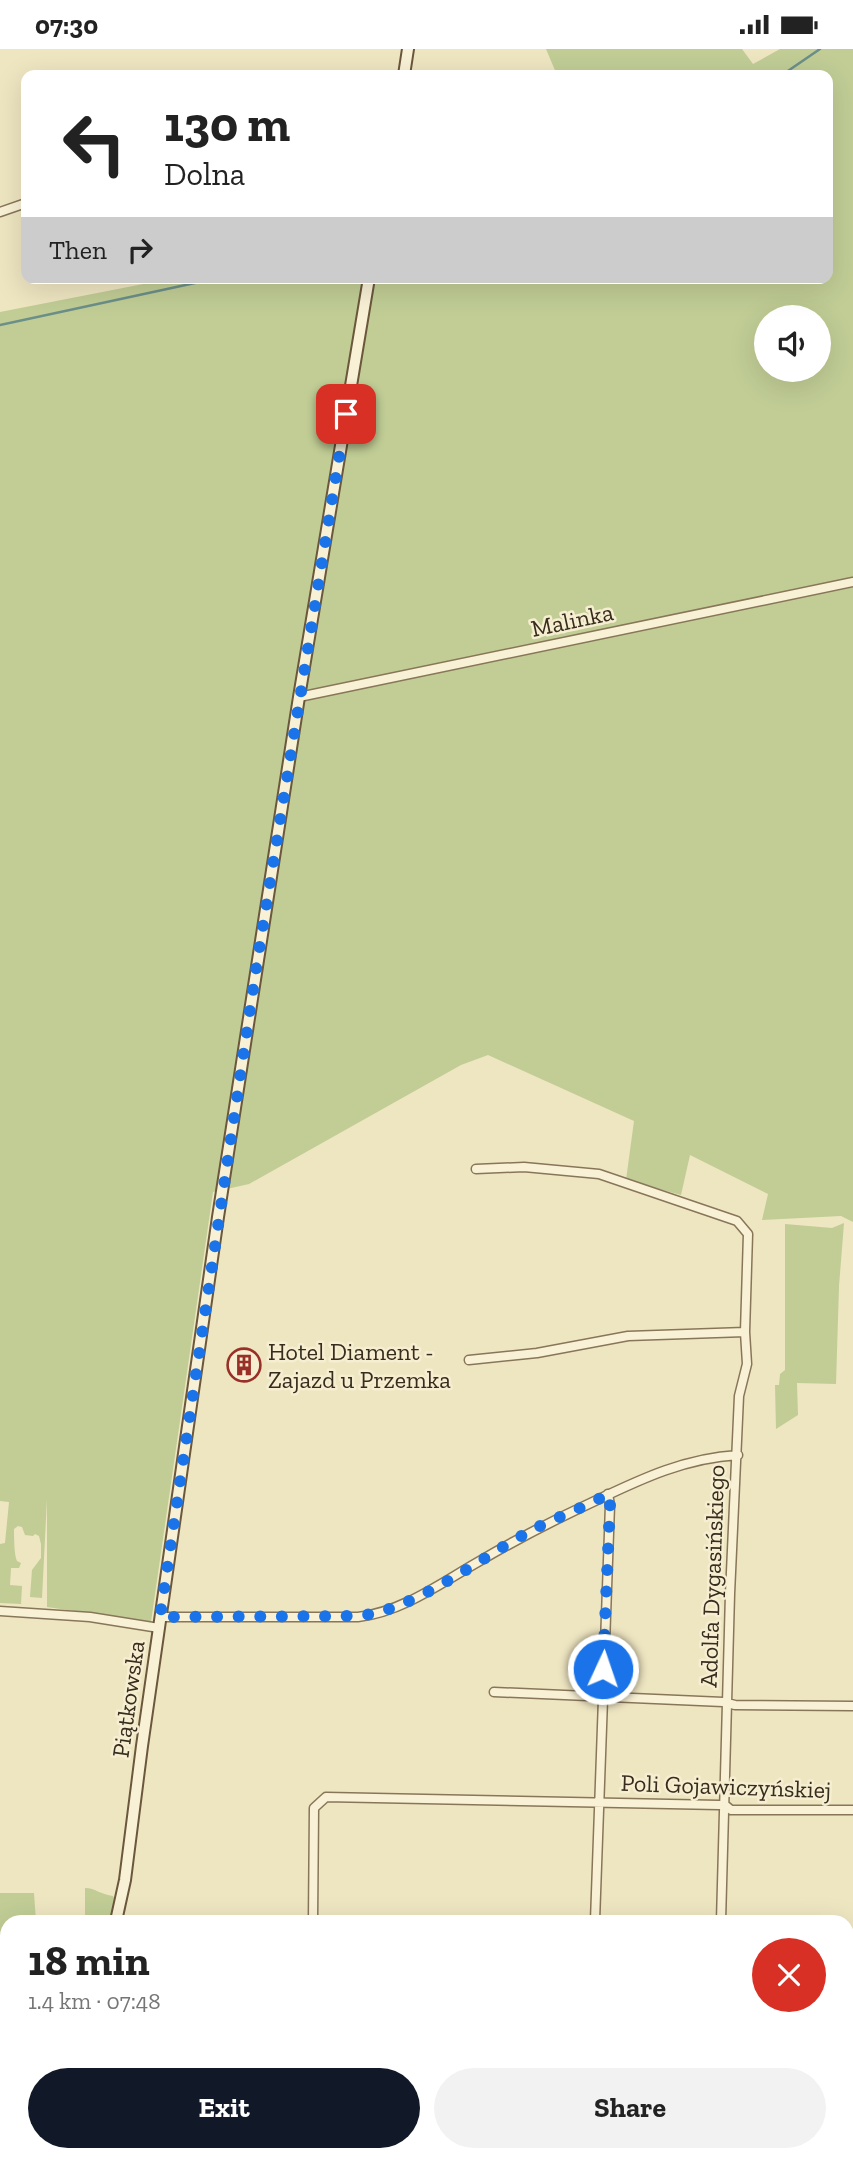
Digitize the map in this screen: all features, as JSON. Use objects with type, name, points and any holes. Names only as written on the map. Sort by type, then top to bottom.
[{"type":"main road","points":[[405,70],[408,49]]},
{"type":"main road","name":"Piątkowska","points":[[117,1915],[125,1880],[218,1217],[299,697],[368,284]]},
{"type":"main road","name":"Piątkowska","points":[[124,1915],[125,1880]]},
{"type":"street","points":[[0,212],[21,205]]},
{"type":"street","name":"Malinka","points":[[299,697],[853,582]]},
{"type":"street","name":"Adolfa Dygasińskiego","points":[[476,1169],[524,1167],[599,1174],[737,1221],[748,1234],[747,1364],[739,1396],[730,1594],[721,1915]]},
{"type":"street","points":[[469,1360],[537,1353],[628,1336],[746,1332]]},
{"type":"street","points":[[0,1611],[160,1622],[376,1615],[421,1595],[531,1531],[608,1494],[681,1464],[712,1456],[738,1455]]},
{"type":"street","points":[[595,1915],[610,1505],[608,1494]]},
{"type":"street","points":[[494,1692],[728,1702],[735,1705],[853,1706]]},
{"type":"street","name":"Poli Gojawiczyńskiej","points":[[313,1915],[314,1808],[326,1797],[725,1805],[732,1810],[853,1810]]},
{"type":"green space","points":[[546,49],[742,49],[753,64],[780,49],[853,49],[853,1222],[841,1216],[762,1220],[768,1194],[690,1155],[681,1195],[626,1180],[634,1121],[488,1055],[461,1065],[249,1184],[213,1192],[151,1622],[47,1607],[47,1499],[42,1598],[30,1597],[32,1570],[41,1558],[39,1536],[25,1535],[22,1527],[18,1526],[14,1529],[15,1550],[17,1561],[21,1563],[19,1568],[11,1568],[10,1585],[22,1586],[21,1604],[0,1603],[0,1544],[5,1543],[9,1502],[0,1501],[0,312],[143,284],[833,284],[833,70],[555,70]]},
{"type":"green space","points":[[844,1223],[836,1384],[797,1383],[798,1415],[776,1429],[775,1385],[779,1385],[780,1374],[785,1370],[785,1224],[832,1228]]},
{"type":"green space","points":[[85,1888],[113,1896],[112,1915],[85,1915]]},
{"type":"green space","points":[[0,1893],[34,1893],[36,1915],[0,1915]]},
{"type":"waterway","points":[[789,70],[820,49]]},
{"type":"waterway","points":[[0,325],[190,284]]},
{"type":"place","name":"Hotel Diament - Zajazd u Przemka","points":[[244,1365]]},
{"type":"route","points":[[346,414],[257,963],[160,1617],[376,1615],[421,1595],[531,1531],[608,1494],[610,1505],[603,1669]]}]
